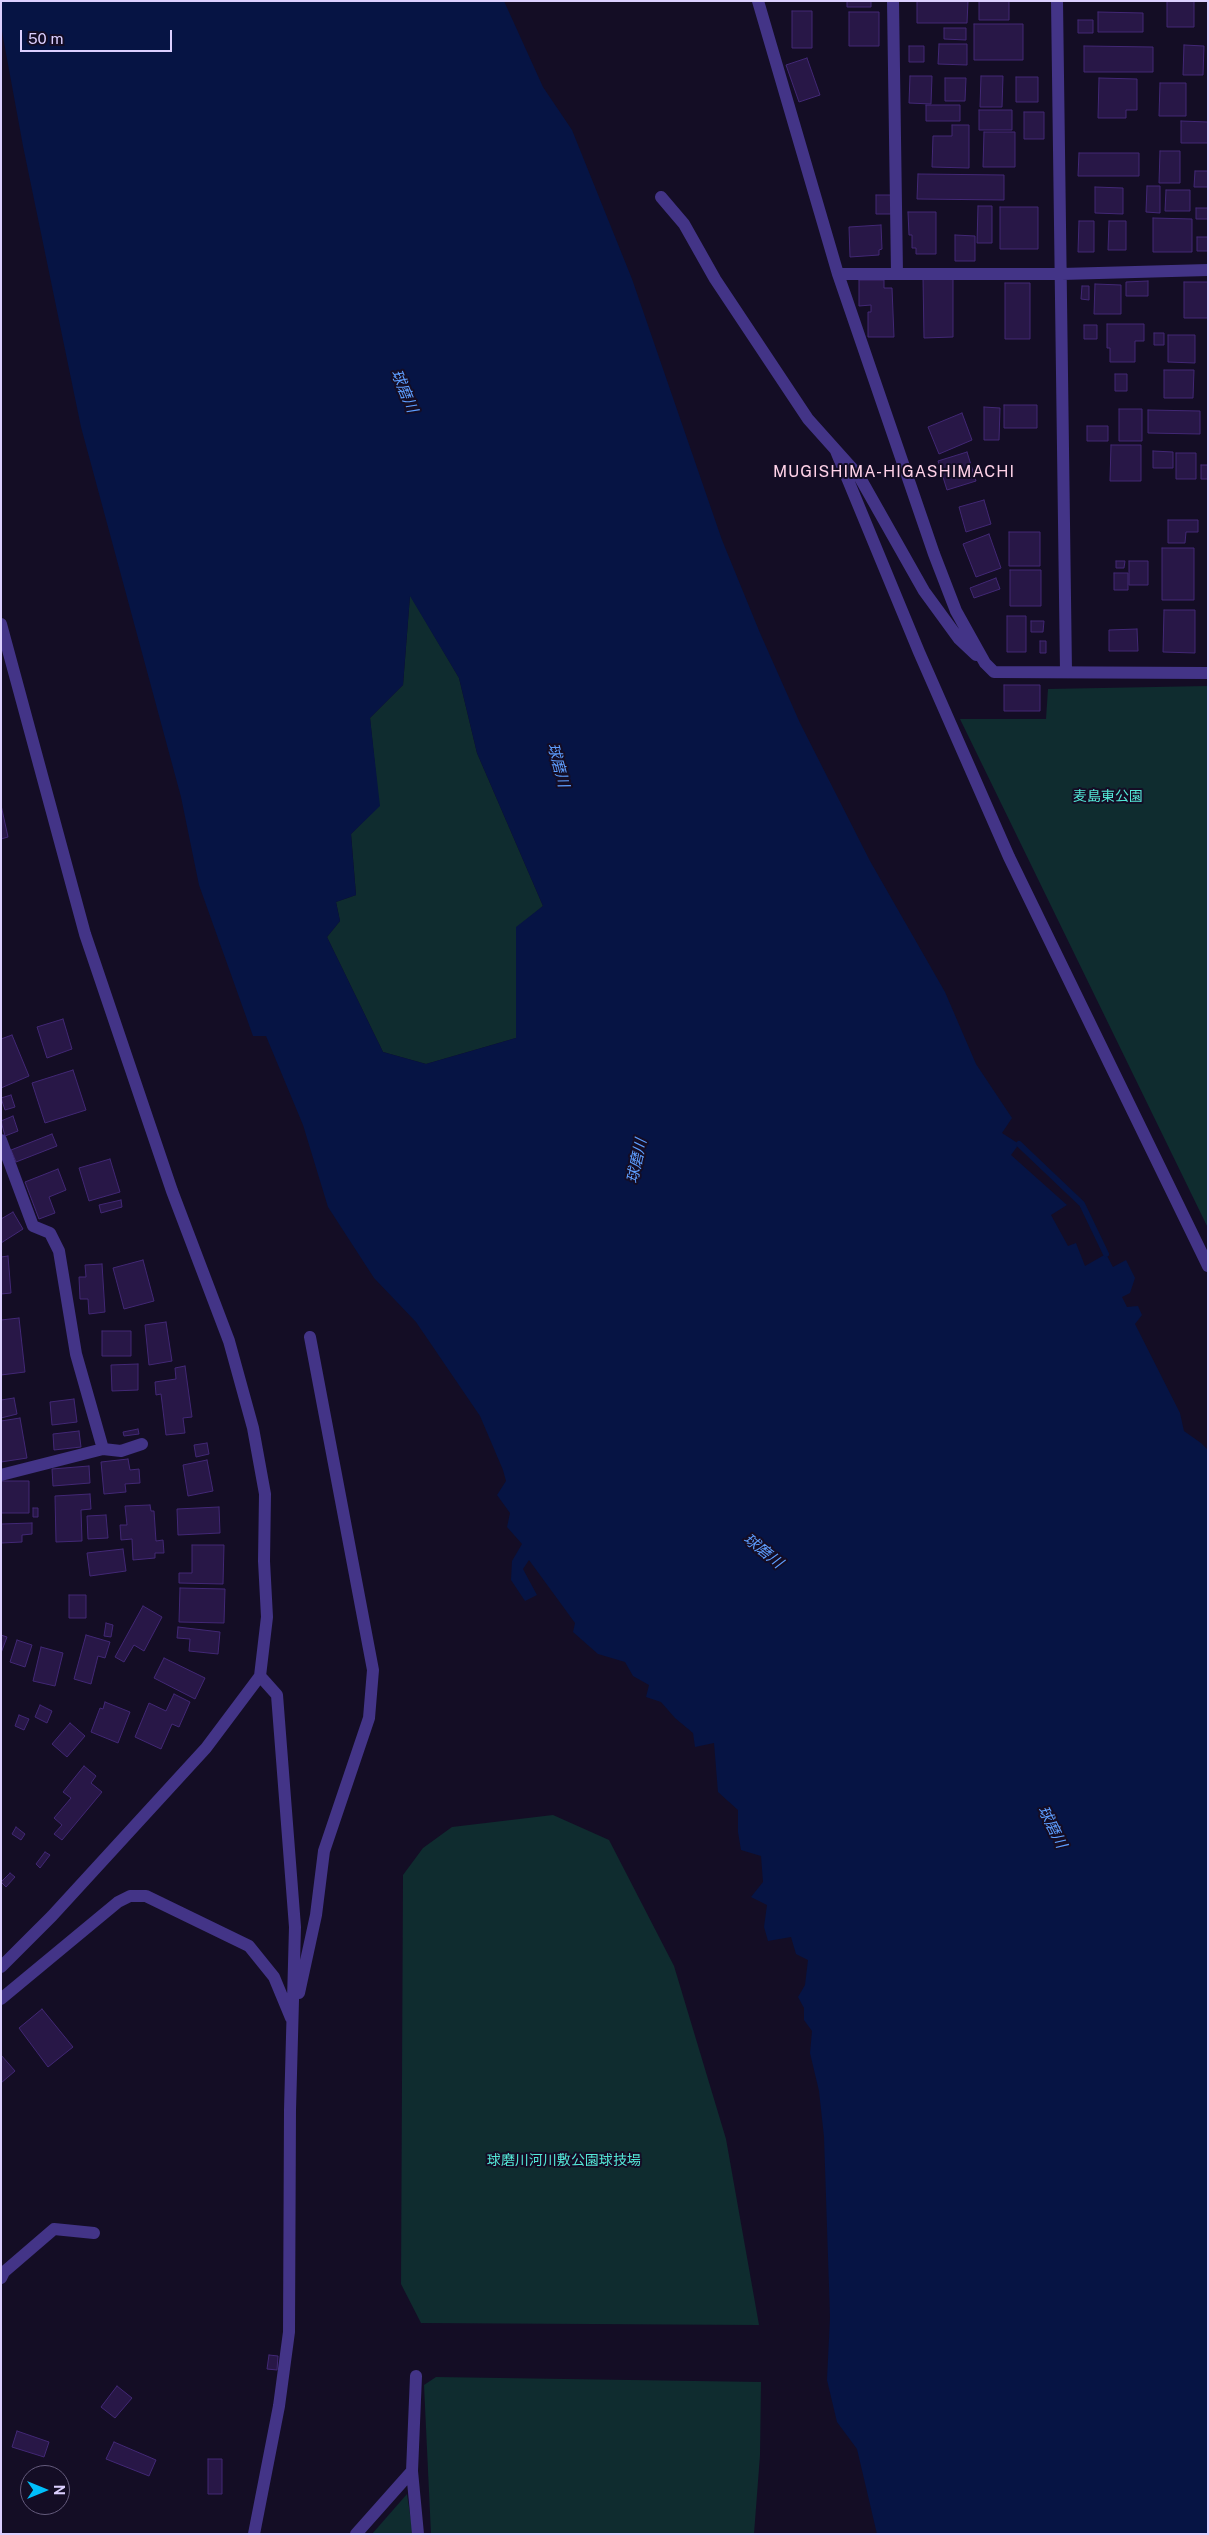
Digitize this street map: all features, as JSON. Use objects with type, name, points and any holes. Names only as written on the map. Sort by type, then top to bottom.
[{"type":"street","points":[[758,1],[838,274],[934,554],[956,611],[985,663]]},
{"type":"street","points":[[893,1],[897,274]]},
{"type":"street","points":[[1057,1],[1066,672]]},
{"type":"street","points":[[661,197],[684,224],[715,280],[808,419],[859,476],[924,591],[959,639],[994,672],[1208,673]]},
{"type":"street","points":[[838,274],[1062,274],[1208,270]]},
{"type":"street","points":[[836,451],[918,652],[1009,857],[1208,1266]]},
{"type":"street","points":[[1,624],[86,934],[172,1191],[230,1341],[254,1428],[265,1494],[264,1561],[267,1617],[260,1676],[206,1748],[52,1916],[1,1967]]},
{"type":"street","points":[[1,1140],[33,1226],[50,1233],[59,1251],[76,1354],[103,1449]]},
{"type":"street","points":[[292,2023],[316,1915],[324,1851],[369,1718],[373,1670],[310,1337]]},
{"type":"street","points":[[1,1475],[103,1449],[121,1450],[142,1444]]},
{"type":"street","points":[[254,2534],[279,2406],[289,2332],[292,2023],[295,1926],[282,1738],[276,1695],[260,1676]]},
{"type":"street","points":[[1,2000],[118,1902],[130,1896],[146,1896],[249,1946],[274,1977],[292,2023]]},
{"type":"street","points":[[1,2278],[4,2272],[54,2230],[94,2233]]},
{"type":"street","points":[[416,2376],[412,2471],[418,2534]]},
{"type":"street","points":[[356,2534],[412,2471]]},
{"type":"green space","points":[[410,595],[459,678],[477,753],[543,906],[516,928],[516,1038],[426,1064],[383,1052],[327,937],[340,921],[336,902],[356,895],[351,834],[379,806],[370,718],[403,685]]},
{"type":"green space","name":"麦島東公園","points":[[1208,686],[1208,1228],[960,719],[1046,719],[1048,689]]},
{"type":"green space","name":"球磨川河川敷公園球技場","points":[[553,1815],[609,1840],[674,1966],[726,2139],[759,2325],[421,2323],[401,2284],[403,1875],[423,1848],[452,1827]]},
{"type":"green space","points":[[436,2377],[761,2382],[760,2455],[754,2534],[431,2534],[424,2385]]},
{"type":"green space","points":[[407,2494],[413,2534],[372,2534]]},
{"type":"water","name":"球磨川","points":[[1,1],[504,1],[543,87],[572,130],[632,279],[722,540],[760,633],[800,723],[870,861],[945,992],[976,1064],[1012,1118],[1002,1133],[1019,1144],[1011,1155],[1067,1205],[1051,1215],[1068,1246],[1076,1243],[1085,1266],[1106,1254],[1113,1267],[1126,1260],[1135,1278],[1130,1293],[1122,1297],[1127,1307],[1138,1306],[1142,1315],[1135,1324],[1180,1413],[1184,1431],[1208,1450],[1208,2534],[877,2534],[857,2449],[837,2422],[827,2380],[830,2317],[824,2137],[819,2091],[810,2053],[812,2031],[804,2020],[804,2008],[798,1997],[805,1985],[808,1960],[796,1954],[791,1937],[768,1941],[764,1927],[767,1905],[751,1897],[763,1882],[761,1856],[741,1850],[738,1832],[738,1810],[718,1792],[714,1743],[695,1747],[693,1733],[675,1718],[661,1702],[646,1697],[649,1685],[633,1676],[625,1662],[598,1654],[573,1632],[575,1623],[529,1560],[523,1569],[537,1595],[525,1601],[511,1580],[512,1561],[522,1544],[507,1527],[510,1513],[497,1495],[506,1481],[480,1416],[416,1322],[374,1278],[328,1207],[303,1125],[266,1036],[253,1036],[199,885],[181,797],[81,427],[23,146],[1,26]],"holes":[[[410,596],[459,678],[477,753],[543,906],[516,927],[516,1038],[426,1064],[383,1052],[327,937],[340,921],[336,902],[356,895],[351,834],[380,806],[370,718],[403,685]]]},
{"type":"building","points":[[847,1],[871,1],[871,7],[847,7]]},
{"type":"building","points":[[917,1],[968,1],[967,23],[917,23]]},
{"type":"building","points":[[979,1],[1009,1],[1009,20],[979,20]]},
{"type":"building","points":[[1167,1],[1194,1],[1194,27],[1167,27]]},
{"type":"building","points":[[792,11],[812,11],[812,48],[792,48]]},
{"type":"building","points":[[849,12],[879,12],[879,46],[849,46]]},
{"type":"building","points":[[1098,12],[1143,13],[1143,32],[1098,32]]},
{"type":"building","points":[[1078,20],[1093,20],[1093,33],[1078,33]]},
{"type":"building","points":[[974,24],[1023,24],[1023,60],[974,60]]},
{"type":"building","points":[[944,28],[966,28],[966,40],[944,39]]},
{"type":"building","points":[[939,44],[967,44],[967,65],[938,64]]},
{"type":"building","points":[[1184,45],[1204,46],[1203,75],[1183,75]]},
{"type":"building","points":[[909,46],[924,46],[924,62],[909,62]]},
{"type":"building","points":[[1084,46],[1153,47],[1153,72],[1084,72]]},
{"type":"building","points":[[807,58],[820,95],[799,102],[786,65]]},
{"type":"building","points":[[910,76],[932,76],[931,104],[909,103]]},
{"type":"building","points":[[981,76],[1003,76],[1002,107],[980,107]]},
{"type":"building","points":[[1016,77],[1038,77],[1038,102],[1016,102]]},
{"type":"building","points":[[945,78],[966,78],[965,101],[945,101]]},
{"type":"building","points":[[1099,78],[1137,79],[1137,110],[1126,110],[1126,118],[1098,118]]},
{"type":"building","points":[[1160,83],[1186,83],[1186,116],[1159,116]]},
{"type":"building","points":[[926,105],[960,105],[960,121],[926,121]]},
{"type":"building","points":[[979,110],[1012,110],[1012,130],[979,130]]},
{"type":"building","points":[[1024,112],[1044,112],[1044,139],[1024,139]]},
{"type":"building","points":[[1181,121],[1208,122],[1208,143],[1181,143]]},
{"type":"building","points":[[952,125],[969,125],[969,168],[932,167],[933,136],[952,136]]},
{"type":"building","points":[[984,132],[1015,132],[1015,167],[983,167]]},
{"type":"building","points":[[1160,151],[1180,151],[1180,183],[1159,183]]},
{"type":"building","points":[[1079,153],[1139,153],[1139,176],[1078,176]]},
{"type":"building","points":[[1195,171],[1208,171],[1208,187],[1194,187]]},
{"type":"building","points":[[918,174],[1004,175],[1004,200],[917,199]]},
{"type":"building","points":[[1147,186],[1160,186],[1160,213],[1146,212]]},
{"type":"building","points":[[1095,187],[1123,188],[1123,214],[1095,213]]},
{"type":"building","points":[[1166,190],[1190,190],[1190,211],[1165,211]]},
{"type":"building","points":[[876,195],[891,195],[891,214],[876,214]]},
{"type":"building","points":[[978,206],[992,206],[992,243],[977,243]]},
{"type":"building","points":[[1000,207],[1038,207],[1038,249],[1000,249]]},
{"type":"building","points":[[1196,208],[1208,208],[1208,219],[1196,219]]},
{"type":"building","points":[[908,212],[936,212],[936,254],[916,254],[916,248],[912,248],[912,235],[909,235]]},
{"type":"building","points":[[1153,218],[1192,219],[1192,252],[1153,252]]},
{"type":"building","points":[[1079,221],[1094,221],[1094,252],[1078,252]]},
{"type":"building","points":[[1109,221],[1126,221],[1126,250],[1108,250]]},
{"type":"building","points":[[881,225],[882,249],[879,250],[879,255],[850,257],[849,227]]},
{"type":"building","points":[[955,235],[975,236],[975,261],[955,261]]},
{"type":"building","points":[[1197,237],[1208,237],[1208,251],[1197,251]]},
{"type":"building","points":[[923,277],[953,277],[953,337],[924,338]]},
{"type":"building","points":[[859,280],[884,280],[884,288],[892,288],[894,337],[868,337],[868,312],[871,312],[871,305],[859,306]]},
{"type":"building","points":[[1148,281],[1148,296],[1126,296],[1126,282]]},
{"type":"building","points":[[1184,282],[1208,282],[1208,318],[1184,318]]},
{"type":"building","points":[[1005,283],[1030,283],[1030,339],[1005,339]]},
{"type":"building","points":[[1095,284],[1121,285],[1121,314],[1094,314]]},
{"type":"building","points":[[1082,286],[1089,286],[1089,300],[1081,299]]},
{"type":"building","points":[[1107,324],[1144,324],[1144,341],[1135,341],[1135,362],[1110,362],[1110,348],[1107,348]]},
{"type":"building","points":[[1084,325],[1097,325],[1097,339],[1084,339]]},
{"type":"building","points":[[1154,333],[1164,333],[1164,345],[1154,345]]},
{"type":"building","points":[[1168,335],[1195,335],[1195,363],[1168,362]]},
{"type":"building","points":[[1164,370],[1194,370],[1193,398],[1164,398]]},
{"type":"building","points":[[1115,374],[1127,374],[1127,391],[1115,391]]},
{"type":"building","points":[[1004,405],[1037,405],[1037,428],[1004,428]]},
{"type":"building","points":[[984,407],[1000,408],[999,440],[984,440]]},
{"type":"building","points":[[1119,409],[1142,409],[1142,441],[1119,441]]},
{"type":"building","points":[[1148,410],[1200,411],[1200,434],[1148,433]]},
{"type":"building","points":[[962,413],[972,440],[939,454],[928,427]]},
{"type":"building","points":[[1087,426],[1108,426],[1108,441],[1087,441]]},
{"type":"building","points":[[1111,445],[1141,445],[1141,481],[1110,481]]},
{"type":"building","points":[[1153,451],[1173,452],[1173,468],[1153,468]]},
{"type":"building","points":[[967,452],[976,481],[947,490],[938,461]]},
{"type":"building","points":[[1176,453],[1196,453],[1196,479],[1176,479]]},
{"type":"building","points":[[1201,465],[1208,465],[1208,479],[1201,479]]},
{"type":"building","points":[[984,500],[991,524],[966,532],[959,507]]},
{"type":"building","points":[[1168,520],[1198,520],[1198,532],[1186,532],[1185,543],[1168,543]]},
{"type":"building","points":[[1009,532],[1040,532],[1040,566],[1009,566]]},
{"type":"building","points":[[989,534],[1001,568],[976,577],[963,544]]},
{"type":"building","points":[[1162,548],[1194,548],[1194,600],[1162,600]]},
{"type":"building","points":[[1116,561],[1125,561],[1124,568],[1116,568]]},
{"type":"building","points":[[1129,561],[1148,561],[1148,585],[1129,585]]},
{"type":"building","points":[[1010,570],[1041,570],[1041,606],[1010,606]]},
{"type":"building","points":[[1114,573],[1128,573],[1128,590],[1114,590]]},
{"type":"building","points":[[996,578],[1000,589],[974,598],[970,588]]},
{"type":"building","points":[[1164,610],[1195,610],[1195,653],[1163,652]]},
{"type":"building","points":[[1007,616],[1026,616],[1026,652],[1007,652]]},
{"type":"building","points":[[1031,621],[1044,621],[1043,632],[1031,632]]},
{"type":"building","points":[[1137,629],[1138,651],[1109,651],[1109,630]]},
{"type":"building","points":[[1040,641],[1046,641],[1046,653],[1040,653]]},
{"type":"building","points":[[1004,685],[1040,685],[1040,711],[1004,711]]},
{"type":"building","points":[[1,805],[8,837],[1,839]]},
{"type":"building","points":[[63,1019],[72,1049],[47,1058],[37,1027]]},
{"type":"building","points":[[12,1035],[29,1076],[1,1088],[1,1039]]},
{"type":"building","points":[[73,1070],[86,1110],[45,1123],[32,1083]]},
{"type":"building","points":[[11,1095],[15,1107],[5,1110],[1,1098]]},
{"type":"building","points":[[13,1116],[18,1131],[5,1136],[1,1121]]},
{"type":"building","points":[[52,1134],[57,1146],[16,1162],[11,1150]]},
{"type":"building","points":[[110,1159],[120,1192],[89,1201],[79,1168]]},
{"type":"building","points":[[58,1169],[66,1190],[49,1197],[55,1213],[39,1219],[25,1182]]},
{"type":"building","points":[[121,1200],[122,1207],[101,1213],[99,1205]]},
{"type":"building","points":[[13,1212],[23,1229],[1,1243],[1,1219]]},
{"type":"building","points":[[8,1256],[11,1293],[1,1294],[1,1257]]},
{"type":"building","points":[[143,1260],[154,1301],[124,1309],[113,1268]]},
{"type":"building","points":[[102,1264],[105,1312],[89,1314],[88,1299],[80,1299],[79,1277],[86,1277],[85,1265]]},
{"type":"building","points":[[19,1318],[25,1372],[1,1375],[1,1320]]},
{"type":"building","points":[[166,1322],[172,1361],[149,1365],[145,1325]]},
{"type":"building","points":[[102,1331],[131,1331],[131,1356],[102,1356]]},
{"type":"building","points":[[138,1364],[138,1390],[112,1391],[111,1365]]},
{"type":"building","points":[[185,1366],[192,1417],[183,1418],[185,1433],[166,1435],[161,1394],[156,1395],[155,1382],[176,1379],[175,1368]]},
{"type":"building","points":[[14,1398],[17,1414],[1,1418],[1,1400]]},
{"type":"building","points":[[74,1399],[77,1422],[52,1425],[50,1402]]},
{"type":"building","points":[[20,1418],[27,1458],[1,1462],[1,1421]]},
{"type":"building","points":[[138,1429],[139,1434],[124,1436],[123,1432]]},
{"type":"building","points":[[79,1431],[81,1447],[54,1450],[53,1434]]},
{"type":"building","points":[[207,1443],[209,1454],[196,1457],[194,1445]]},
{"type":"building","points":[[128,1459],[130,1470],[139,1469],[140,1483],[125,1484],[126,1492],[104,1494],[101,1462]]},
{"type":"building","points":[[207,1460],[213,1491],[188,1496],[183,1465]]},
{"type":"building","points":[[89,1466],[90,1483],[53,1486],[52,1469]]},
{"type":"building","points":[[1,1481],[29,1481],[29,1513],[1,1513]]},
{"type":"building","points":[[90,1494],[91,1509],[81,1510],[82,1541],[56,1542],[55,1496]]},
{"type":"building","points":[[150,1505],[151,1511],[154,1511],[156,1541],[163,1540],[164,1553],[155,1553],[155,1558],[133,1560],[132,1539],[121,1540],[120,1525],[127,1525],[125,1506]]},
{"type":"building","points":[[219,1507],[220,1533],[178,1535],[177,1509]]},
{"type":"building","points":[[33,1508],[38,1508],[38,1517],[33,1517]]},
{"type":"building","points":[[106,1515],[108,1538],[88,1539],[87,1516]]},
{"type":"building","points":[[32,1523],[32,1534],[22,1535],[22,1542],[1,1543],[1,1524]]},
{"type":"building","points":[[192,1545],[224,1545],[223,1584],[179,1583],[179,1573],[192,1573]]},
{"type":"building","points":[[123,1549],[126,1571],[90,1576],[87,1553]]},
{"type":"building","points":[[180,1588],[225,1589],[224,1623],[179,1622]]},
{"type":"building","points":[[69,1595],[86,1595],[86,1618],[69,1618]]},
{"type":"building","points":[[143,1606],[162,1617],[144,1651],[134,1645],[124,1662],[115,1657]]},
{"type":"building","points":[[106,1623],[113,1625],[111,1637],[104,1636]]},
{"type":"building","points":[[178,1627],[220,1632],[218,1654],[189,1651],[190,1639],[177,1638]]},
{"type":"building","points":[[1,1635],[7,1637],[1,1653]]},
{"type":"building","points":[[86,1635],[110,1642],[105,1658],[98,1656],[91,1684],[74,1679]]},
{"type":"building","points":[[17,1640],[32,1645],[25,1667],[10,1662]]},
{"type":"building","points":[[41,1647],[63,1653],[55,1686],[33,1681]]},
{"type":"building","points":[[164,1658],[205,1678],[195,1699],[154,1678]]},
{"type":"building","points":[[174,1694],[190,1702],[179,1727],[172,1724],[161,1749],[135,1737],[149,1703],[166,1711]]},
{"type":"building","points":[[105,1702],[130,1712],[118,1743],[91,1732],[100,1708],[103,1709]]},
{"type":"building","points":[[40,1705],[52,1711],[47,1723],[35,1717]]},
{"type":"building","points":[[19,1715],[29,1719],[24,1730],[15,1726]]},
{"type":"building","points":[[70,1723],[85,1736],[67,1757],[52,1744]]},
{"type":"building","points":[[84,1766],[96,1776],[91,1783],[102,1792],[62,1840],[54,1834],[62,1825],[54,1818],[71,1798],[63,1792]]},
{"type":"building","points":[[16,1827],[25,1834],[21,1840],[12,1834]]},
{"type":"building","points":[[45,1852],[50,1855],[40,1868],[36,1864]]},
{"type":"building","points":[[10,1873],[15,1877],[6,1887],[1,1882]]},
{"type":"building","points":[[42,2009],[73,2047],[48,2067],[19,2028]]},
{"type":"building","points":[[1,2055],[15,2071],[1,2083]]},
{"type":"building","points":[[269,2355],[278,2356],[277,2370],[267,2369]]},
{"type":"building","points":[[117,2386],[132,2398],[115,2418],[101,2407]]},
{"type":"building","points":[[17,2431],[49,2442],[44,2457],[12,2447]]},
{"type":"building","points":[[114,2442],[156,2460],[149,2476],[106,2459]]},
{"type":"building","points":[[208,2459],[222,2459],[222,2494],[208,2494]]},
{"type":"waterway","points":[[1019,1144],[1082,1204],[1106,1254]]},
{"type":"district","name":"MUGISHIMA-HIGASHIMACHI","points":[[894,472]]}]
